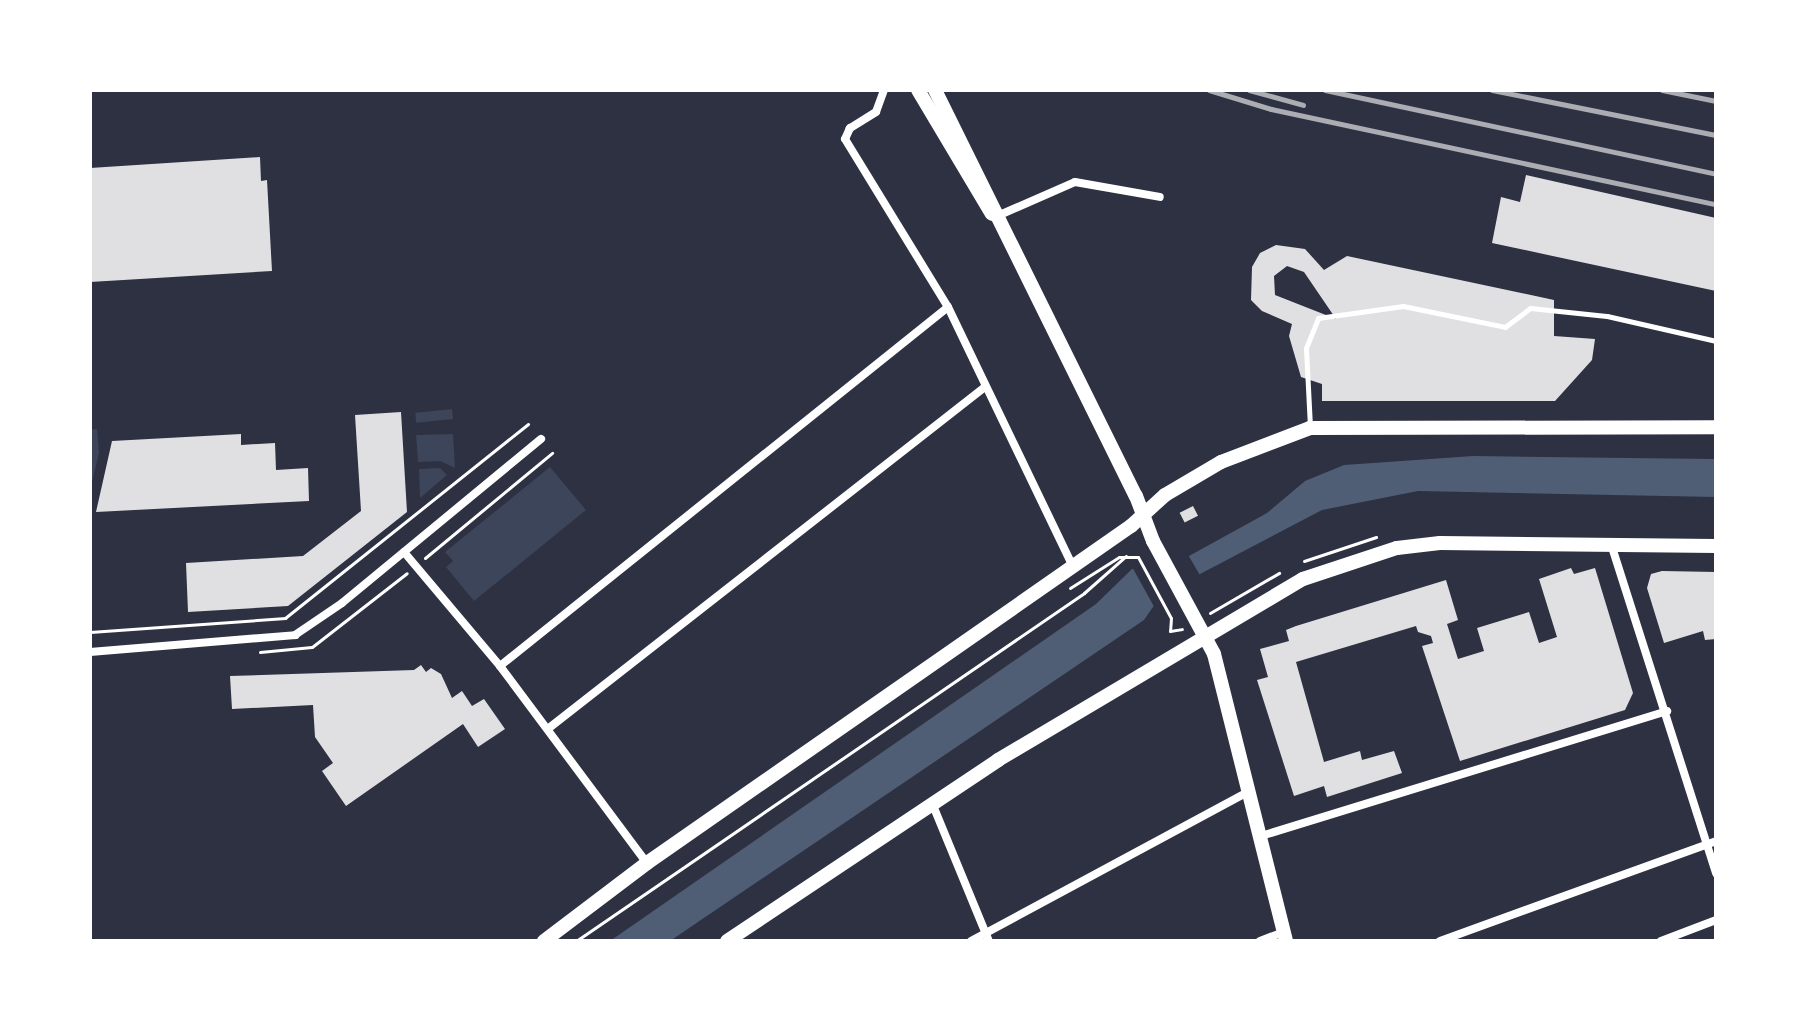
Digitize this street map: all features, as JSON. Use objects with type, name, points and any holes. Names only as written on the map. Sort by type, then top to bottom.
[{"type":"main road","points":[[918,90],[981,202],[995,217]]},
{"type":"main road","points":[[935,90],[989,195],[995,217],[1153,541],[1214,654],[1285,937]]},
{"type":"main road","points":[[544,941],[647,863],[1073,567],[1143,516],[1165,495],[1221,462],[1310,428],[1716,427]]},
{"type":"main road","points":[[727,941],[932,803],[1303,579],[1397,548],[1611,544],[1716,546]]},
{"type":"street","points":[[884,90],[876,112],[850,128],[845,139],[948,307],[1073,567]]},
{"type":"street","points":[[995,217],[1075,182],[1160,197]]},
{"type":"street","points":[[500,666],[948,307]]},
{"type":"street","points":[[549,728],[985,387]]},
{"type":"street","points":[[90,652],[295,635],[404,552],[541,439]]},
{"type":"street","points":[[1611,544],[1711,842],[1716,874]]},
{"type":"street","points":[[404,552],[549,728],[647,863]]},
{"type":"street","points":[[1261,836],[1667,711]]},
{"type":"street","points":[[971,941],[988,937],[1250,791]]},
{"type":"street","points":[[932,803],[988,937]]},
{"type":"street","points":[[1440,941],[1711,842]]},
{"type":"street","points":[[1661,941],[1716,920]]},
{"type":"street","points":[[1260,941],[1285,937]]},
{"type":"lane","points":[[1310,428],[1306,348],[1318,318],[1403,306],[1505,327],[1530,308],[1607,316],[1716,341]]},
{"type":"path","points":[[90,632],[285,618],[528,424]]},
{"type":"path","points":[[432,552],[552,453]]},
{"type":"path","points":[[576,941],[1084,593],[1127,555]]},
{"type":"path","points":[[1138,557],[1171,618],[1170,631]]},
{"type":"shaded area","points":[[452,409],[453,419],[416,423],[415,413]]},
{"type":"shaded area","points":[[97,429],[99,453],[90,490],[90,430]]},
{"type":"shaded area","points":[[453,434],[455,468],[440,461],[418,462],[416,435]]},
{"type":"shaded area","points":[[1473,456],[1716,459],[1716,497],[1418,491],[1322,510],[1162,594],[1144,620],[670,941],[610,941],[1096,604],[1132,569],[1189,556],[1267,513],[1305,481],[1344,465]]},
{"type":"shaded area","points":[[550,467],[586,510],[474,601],[446,567],[453,561],[445,552]]},
{"type":"shaded area","points":[[440,468],[447,475],[420,498],[419,469]]},
{"type":"pier","points":[[1187,553],[1201,577],[1165,597],[1157,612],[1131,565]]},
{"type":"building","points":[[260,157],[261,181],[267,180],[272,271],[90,282],[90,168]]},
{"type":"building","points":[[1526,175],[1716,218],[1716,291],[1492,243],[1501,197],[1520,202]]},
{"type":"building","points":[[1276,245],[1305,249],[1324,270],[1347,256],[1554,300],[1554,336],[1595,339],[1592,360],[1555,401],[1322,401],[1322,384],[1301,377],[1289,336],[1292,324],[1262,311],[1251,300],[1252,267],[1260,253]],"holes":[[[1287,266],[1304,272],[1336,319],[1275,295],[1274,276]]]},
{"type":"building","points":[[401,412],[407,512],[288,606],[188,612],[186,563],[303,556],[361,511],[355,415]]},
{"type":"building","points":[[241,434],[241,445],[275,443],[276,470],[308,468],[309,501],[96,512],[112,441]]},
{"type":"building","points":[[1193,506],[1198,516],[1185,523],[1180,513]]},
{"type":"building","points":[[1571,568],[1574,574],[1595,568],[1633,693],[1625,710],[1460,761],[1422,646],[1433,643],[1431,636],[1418,632],[1416,626],[1296,662],[1324,762],[1360,751],[1362,760],[1394,751],[1402,773],[1327,797],[1324,786],[1294,796],[1257,680],[1268,677],[1260,649],[1289,641],[1286,630],[1296,626],[1446,580],[1458,620],[1447,624],[1458,659],[1484,651],[1477,628],[1529,612],[1539,643],[1557,637],[1539,579]]},
{"type":"building","points":[[1662,571],[1716,572],[1716,639],[1705,640],[1703,631],[1664,643],[1647,588],[1651,574]]},
{"type":"building","points":[[421,665],[426,672],[431,668],[441,674],[452,698],[462,691],[472,706],[484,699],[505,729],[478,747],[463,724],[346,806],[322,771],[333,763],[315,737],[313,705],[232,709],[230,676],[414,670]]},
{"type":"railway","points":[[1209,90],[1271,109],[1716,204]]},
{"type":"railway","points":[[1249,90],[1303,105]]},
{"type":"railway","points":[[1325,90],[1716,174]]},
{"type":"railway","points":[[1492,90],[1716,135]]},
{"type":"railway","points":[[1662,90],[1716,101]]}]
